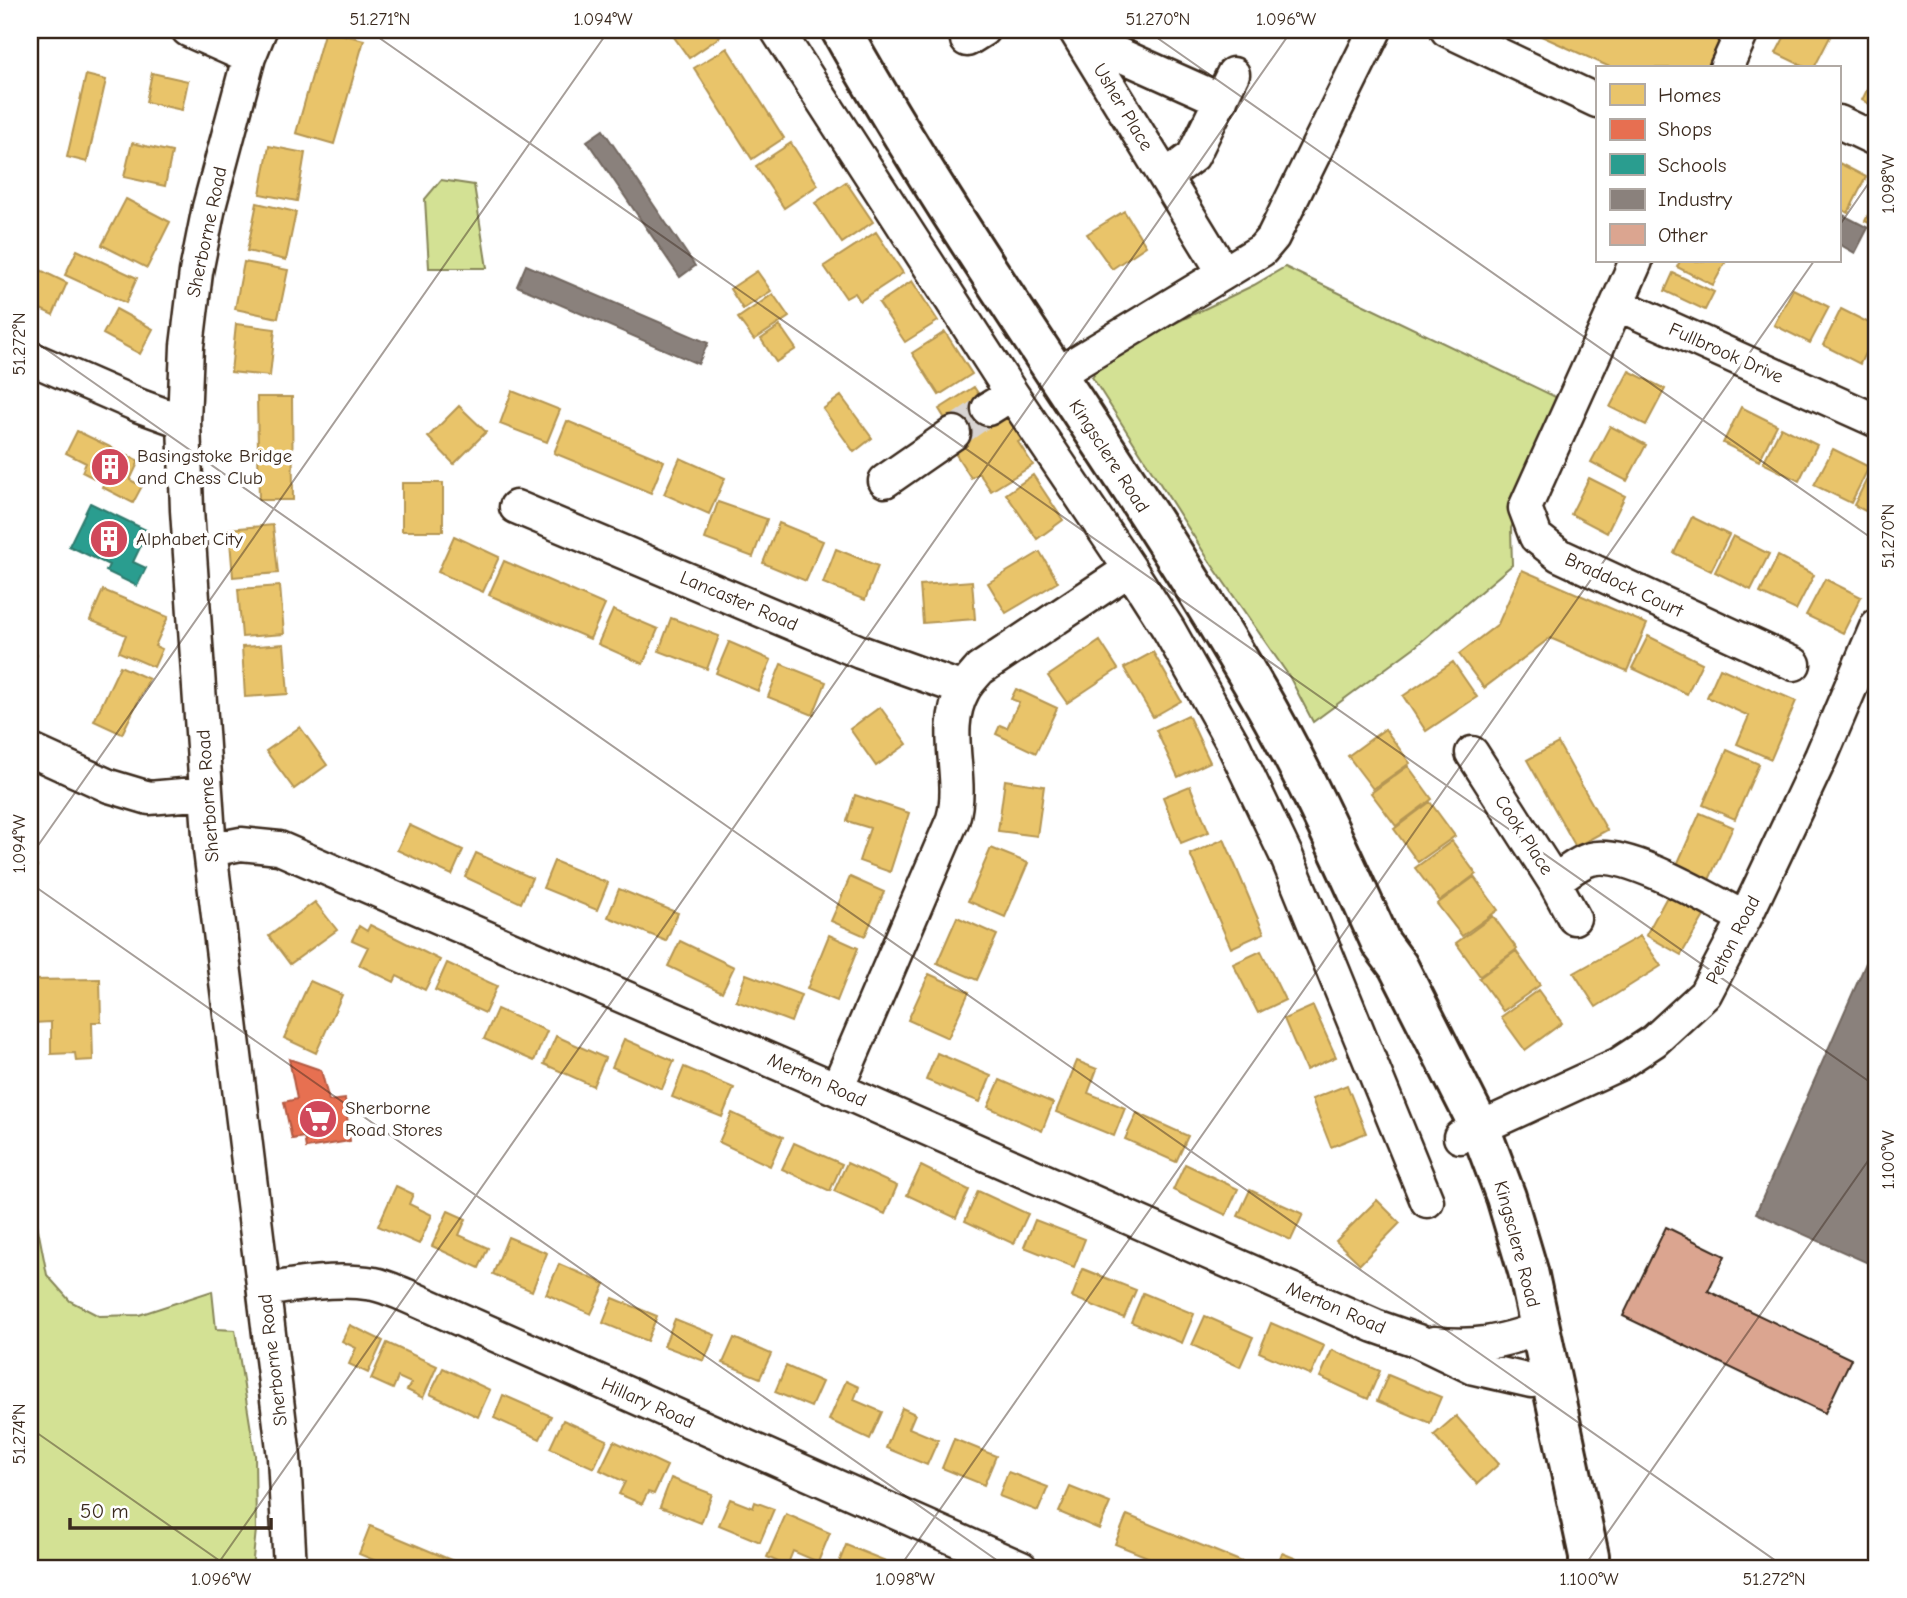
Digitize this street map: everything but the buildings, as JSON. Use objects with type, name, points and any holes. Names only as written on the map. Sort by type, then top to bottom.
[{"type":"street","points":[[188,30],[254,44]]},
{"type":"street","points":[[777,30],[832,116],[1000,402],[1130,569],[1169,630],[1232,742],[1286,855],[1427,1202]]},
{"type":"street","name":"Kingsclere Road","points":[[841,30],[873,89],[947,208],[1257,689],[1331,832],[1381,943],[1383,972],[1417,1059],[1470,1133],[1492,1222],[1531,1332],[1578,1568]]},
{"type":"street","points":[[1056,375],[1262,250],[1273,237],[1375,30]]},
{"type":"street","points":[[1447,30],[1596,101]]},
{"type":"street","points":[[1727,66],[1743,30]]},
{"type":"street","name":"Usher Place","points":[[1078,33],[1224,273]]},
{"type":"street","name":"Usher Place","points":[[1078,33],[1227,87],[1193,156],[1166,177]]},
{"type":"street","name":"Sherborne Road","points":[[254,44],[209,207],[196,272],[187,346],[184,422],[187,510],[211,849],[284,1457],[290,1568]]},
{"type":"street","points":[[832,116],[873,89]]},
{"type":"street","points":[[1840,122],[1877,140]]},
{"type":"street","points":[[1617,304],[1636,262]]},
{"type":"street","name":"Fullbrook Drive","points":[[1617,304],[1877,421]]},
{"type":"street","name":"Braddock Court","points":[[1617,304],[1525,508],[1536,537],[1559,555],[1794,664]]},
{"type":"street","points":[[30,358],[140,406],[184,422]]},
{"type":"street","points":[[887,484],[954,433]]},
{"type":"street","name":"Lancaster Road","points":[[516,507],[860,652],[964,689]]},
{"type":"street","points":[[837,1089],[953,819],[958,802],[953,727],[955,708],[964,689],[980,669],[1130,569]]},
{"type":"street","name":"Pelton Road","points":[[1470,1133],[1619,1064],[1654,1041],[1705,993],[1745,918],[1821,757],[1877,625]]},
{"type":"street","points":[[30,750],[109,786],[149,797],[206,793]]},
{"type":"street","name":"Cook Place","points":[[1472,753],[1554,881],[1591,859],[1615,859],[1644,867],[1745,918]]},
{"type":"street","points":[[1286,855],[1331,832]]},
{"type":"street","name":"Merton Road","points":[[211,849],[241,844],[279,848],[837,1089],[1375,1326],[1418,1341],[1474,1368],[1541,1380]]},
{"type":"street","points":[[1554,881],[1574,918]]},
{"type":"street","name":"Hillary Road","points":[[265,1290],[311,1282],[376,1284],[1021,1568]]},
{"type":"street","name":"Merton Road","points":[[1418,1341],[1471,1346],[1531,1332]]},
{"type":"street","name":"Kingsclere Road","points":[[1541,1380],[1589,1556],[1589,1568]]},
{"type":"green space","points":[[441,180],[474,185],[487,268],[429,268],[425,199]]},
{"type":"green space","points":[[1285,267],[1568,403],[1511,528],[1512,565],[1416,646],[1313,722],[1289,676],[1210,562],[1092,377],[1094,375],[1090,367]]},
{"type":"green space","points":[[30,1119],[34,1120],[36,1219],[47,1275],[70,1301],[99,1316],[139,1315],[212,1291],[216,1329],[235,1330],[255,1455],[256,1530],[252,1568],[30,1568]]},
{"type":"tunnel","points":[[954,433],[988,409]]},
{"type":"place","name":"Basingstoke Bridge and Chess Club","points":[[110,467]]},
{"type":"place","name":"Alphabet City","points":[[109,539]]},
{"type":"place","name":"Sherborne Road Stores","points":[[318,1119]]}]
